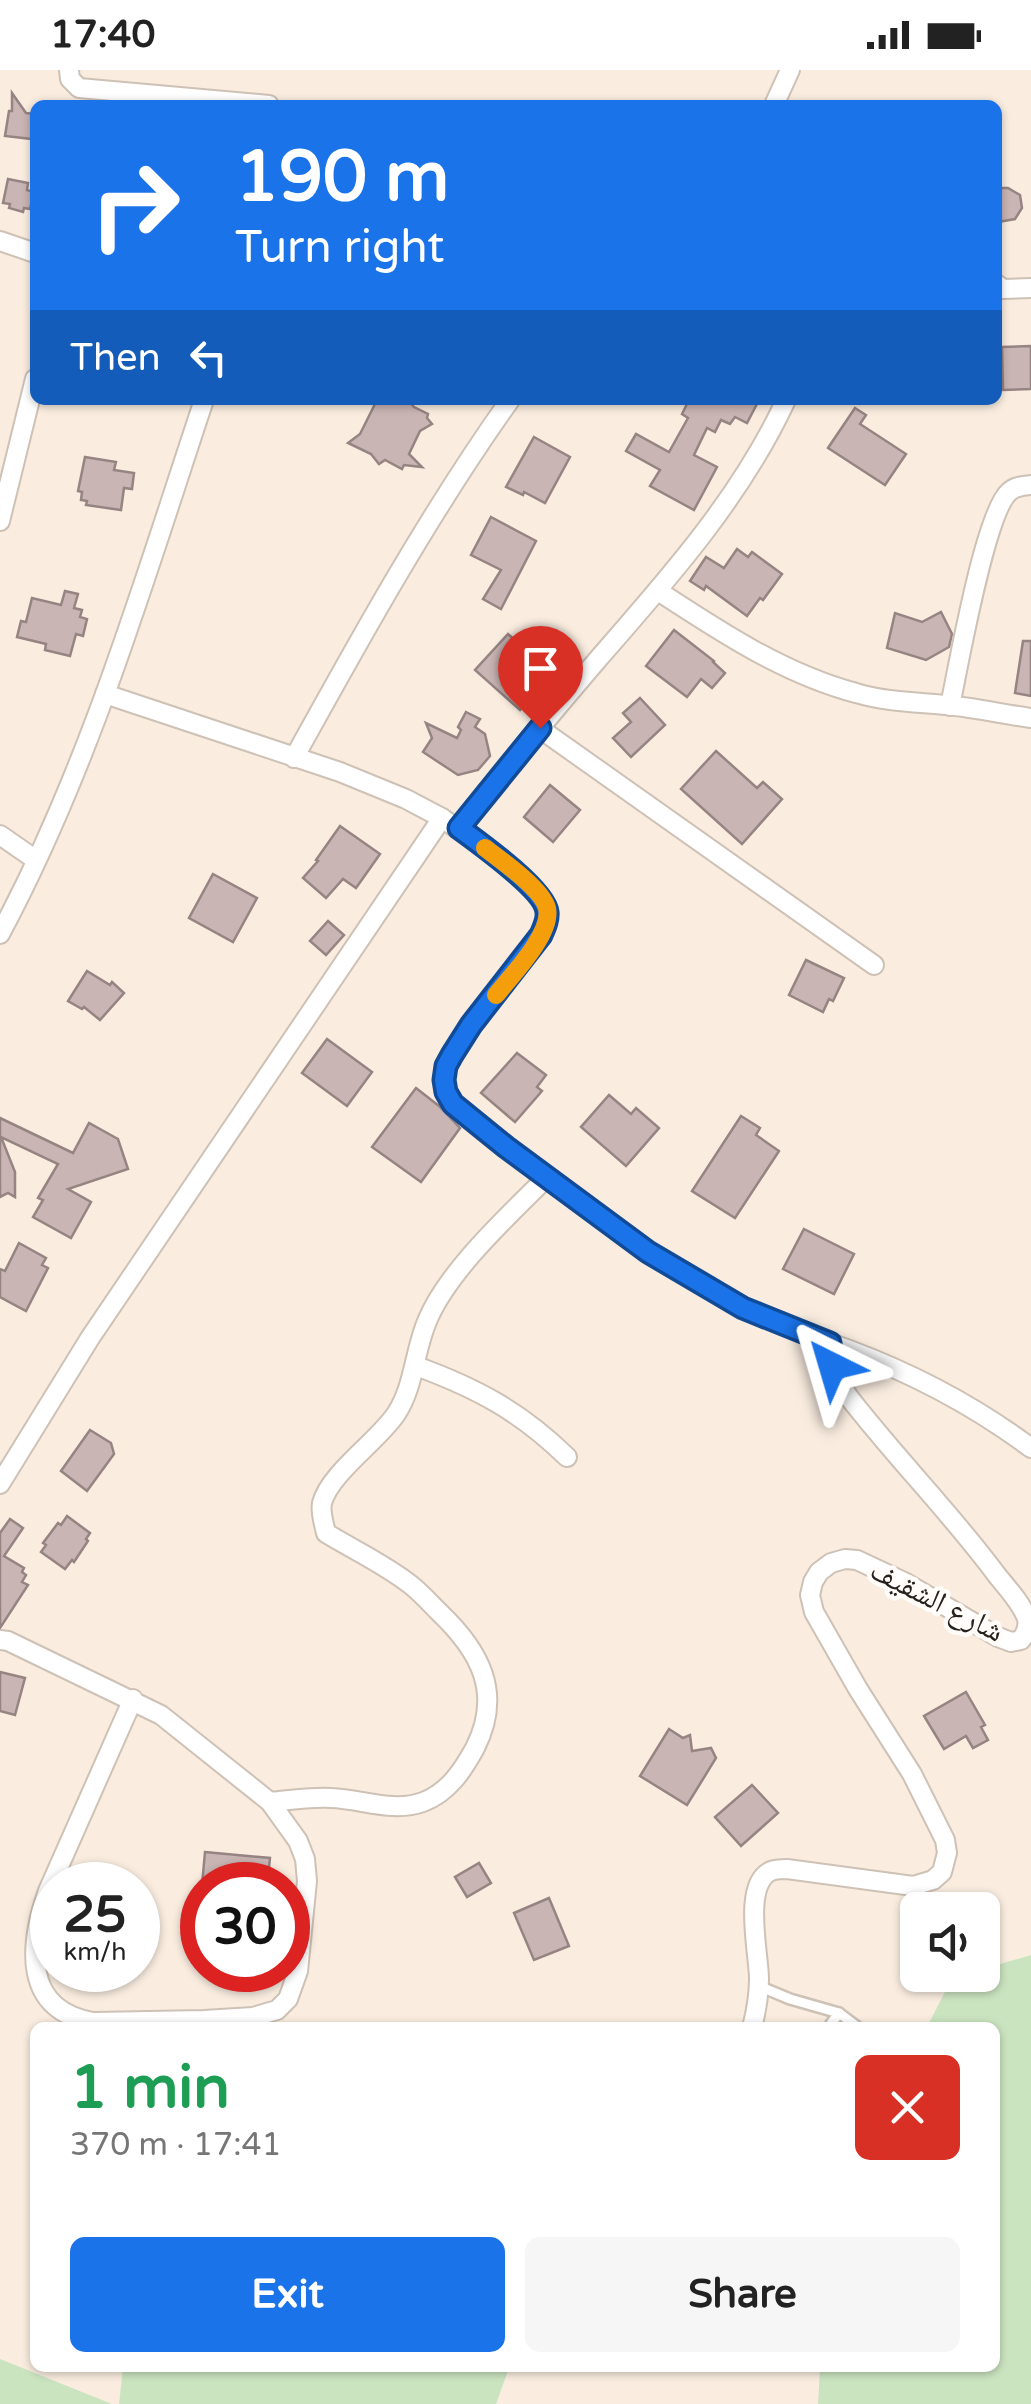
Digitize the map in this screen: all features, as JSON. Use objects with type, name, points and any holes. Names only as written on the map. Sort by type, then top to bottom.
[{"type":"street","points":[[69,70],[70,79],[80,88],[213,100]]},
{"type":"street","points":[[776,100],[790,70]]},
{"type":"street","points":[[0,241],[30,251]]},
{"type":"street","points":[[1002,288],[1031,288]]},
{"type":"street","points":[[0,521],[30,399]]},
{"type":"street","points":[[0,934],[70,784],[202,405]]},
{"type":"street","points":[[294,758],[406,561],[507,405]]},
{"type":"street","points":[[459,828],[709,526],[767,441],[784,405]]},
{"type":"street","points":[[950,706],[988,540],[1002,501],[1009,492],[1031,485]]},
{"type":"street","points":[[658,591],[715,628],[833,686],[892,702],[1031,718]]},
{"type":"street","points":[[104,694],[340,772],[406,798],[459,828],[500,859],[538,893],[548,911],[546,922],[541,935],[471,1025],[446,1066],[446,1092],[453,1104],[612,1228],[676,1270],[743,1308],[972,1406],[1031,1448]]},
{"type":"street","points":[[540,728],[874,965]]},
{"type":"street","points":[[0,1484],[90,1338],[442,818]]},
{"type":"street","points":[[0,835],[36,860]]},
{"type":"street","points":[[270,1802],[331,1798],[397,1806],[422,1802],[444,1790],[465,1766],[480,1737],[488,1711],[487,1684],[473,1651],[459,1631],[411,1585],[326,1533],[322,1503],[331,1484],[395,1415],[407,1393],[429,1316],[448,1285],[489,1235],[546,1178]]},
{"type":"street","name":"شارع الشقيف","points":[[753,2022],[759,1986],[754,1912],[762,1879],[771,1871],[787,1869],[913,1886],[933,1880],[945,1865],[939,1826],[814,1612],[810,1594],[819,1572],[831,1563],[857,1560],[906,1583],[998,1637],[1011,1642],[1022,1640],[1028,1626],[1027,1617],[986,1560],[848,1396],[832,1366],[830,1343]]},
{"type":"street","points":[[416,1366],[493,1398],[545,1435],[567,1457]]},
{"type":"street","points":[[0,1640],[8,1641],[132,1699],[162,1715],[270,1802],[298,1841],[305,1859],[306,1881],[298,1971],[288,1999],[277,2010],[204,2020],[94,2022],[76,2019],[58,2009],[37,1979],[34,1956],[38,1918],[132,1699]]},
{"type":"lane","points":[[759,1986],[839,2013],[851,2022]]},
{"type":"lane","points":[[832,2022],[839,2013]]},
{"type":"green space","points":[[1031,1955],[1031,2404],[818,2404],[820,2372],[1000,2372],[1000,2022],[930,2022],[945,1992],[1000,1992],[1000,1964]]},
{"type":"green space","points":[[0,2359],[112,2404],[0,2404]]},
{"type":"green space","points":[[123,2372],[508,2372],[496,2404],[119,2404]]},
{"type":"building","points":[[12,93],[30,113],[30,139],[5,136]]},
{"type":"building","points":[[8,179],[28,183],[30,209],[24,208],[23,212],[3,203]]},
{"type":"building","points":[[1002,188],[1020,195],[1022,208],[1015,219],[1002,221]]},
{"type":"building","points":[[1031,346],[1031,389],[1003,390],[1002,347]]},
{"type":"building","points":[[374,405],[412,405],[428,414],[432,424],[420,431],[409,454],[422,467],[404,465],[402,469],[385,460],[379,464],[371,454],[348,443],[360,434]]},
{"type":"building","points":[[686,405],[756,405],[747,423],[735,417],[730,424],[721,420],[715,432],[707,428],[694,455],[717,467],[694,510],[650,486],[660,470],[626,451],[636,434],[669,452],[688,418],[682,414]]},
{"type":"building","points":[[855,408],[866,415],[860,424],[906,454],[885,485],[828,448]]},
{"type":"building","points":[[534,437],[570,457],[545,503],[506,487]]},
{"type":"building","points":[[85,457],[116,462],[114,470],[134,473],[132,489],[124,488],[121,510],[86,505],[87,501],[81,500],[82,492],[78,491]]},
{"type":"building","points":[[491,517],[536,541],[501,609],[483,599],[501,570],[471,555]]},
{"type":"building","points":[[737,549],[748,557],[752,552],[782,574],[747,616],[706,586],[704,590],[690,581],[706,557],[724,568]]},
{"type":"building","points":[[65,591],[78,594],[74,608],[82,610],[80,617],[87,619],[83,636],[76,634],[70,656],[45,650],[46,644],[17,637],[21,621],[26,622],[32,598],[61,605]]},
{"type":"building","points":[[941,612],[952,634],[949,647],[926,660],[887,648],[895,613],[922,622]]},
{"type":"building","points":[[674,630],[725,673],[712,688],[701,679],[687,697],[646,666]]},
{"type":"building","points":[[508,634],[553,674],[520,710],[475,670]]},
{"type":"building","points":[[1023,641],[1031,641],[1031,696],[1015,693]]},
{"type":"building","points":[[640,698],[665,725],[631,757],[613,738],[631,722],[623,713]]},
{"type":"building","points":[[466,712],[480,719],[475,727],[485,734],[490,756],[478,770],[458,775],[423,752],[432,738],[426,723],[457,738]]},
{"type":"building","points":[[716,751],[757,788],[763,782],[782,799],[742,844],[681,789]]},
{"type":"building","points":[[550,785],[580,810],[553,842],[524,817]]},
{"type":"building","points":[[340,826],[380,854],[356,888],[343,879],[326,898],[303,878]]},
{"type":"building","points":[[213,874],[257,898],[233,942],[189,918]]},
{"type":"building","points":[[328,921],[344,935],[326,955],[310,941]]},
{"type":"building","points":[[806,960],[844,978],[823,1012],[789,995]]},
{"type":"building","points":[[87,971],[110,985],[112,982],[124,993],[100,1020],[84,1007],[68,1001]]},
{"type":"building","points":[[327,1039],[372,1072],[347,1106],[302,1073]]},
{"type":"building","points":[[517,1053],[546,1075],[537,1087],[542,1091],[515,1122],[481,1093]]},
{"type":"building","points":[[416,1088],[460,1128],[421,1182],[372,1147]]},
{"type":"building","points":[[609,1095],[631,1114],[636,1108],[659,1128],[626,1166],[581,1127]]},
{"type":"building","points":[[741,1116],[760,1128],[756,1135],[779,1151],[735,1218],[692,1191]]},
{"type":"building","points":[[0,1118],[73,1153],[89,1123],[118,1139],[128,1169],[68,1189],[91,1202],[71,1238],[33,1217],[43,1200],[38,1198],[58,1164],[1,1137],[15,1172],[15,1197],[8,1193],[0,1197]]},
{"type":"building","points":[[804,1229],[854,1254],[834,1294],[783,1269]]},
{"type":"building","points":[[19,1243],[46,1258],[42,1265],[48,1268],[26,1311],[0,1297],[0,1269],[5,1271]]},
{"type":"building","points":[[90,1430],[111,1443],[114,1454],[87,1491],[61,1471]]},
{"type":"building","points":[[67,1516],[90,1533],[74,1562],[65,1569],[41,1552],[46,1545],[43,1543]]},
{"type":"building","points":[[10,1519],[23,1528],[4,1556],[24,1568],[22,1582],[28,1585],[0,1628],[0,1533]]},
{"type":"building","points":[[0,1672],[25,1678],[15,1715],[0,1711]]},
{"type":"building","points":[[966,1692],[985,1725],[981,1727],[988,1740],[973,1748],[966,1736],[944,1749],[924,1716]]},
{"type":"building","points":[[669,1729],[683,1738],[690,1735],[692,1751],[711,1748],[716,1758],[687,1805],[640,1776]]},
{"type":"building","points":[[752,1785],[778,1813],[741,1846],[715,1817]]},
{"type":"building","points":[[205,1852],[270,1858],[270,1862],[204,1862]]},
{"type":"building","points":[[479,1863],[491,1883],[467,1897],[455,1877]]},
{"type":"building","points":[[549,1898],[569,1946],[534,1960],[514,1913]]},
{"type":"slow traffic","points":[[485,848],[538,893],[548,911],[541,935],[496,995]]},
{"type":"route","points":[[540,728],[459,828],[538,893],[548,911],[546,922],[541,935],[452,1055],[446,1066],[446,1092],[453,1104],[506,1147],[648,1252],[743,1308],[830,1343],[832,1366]]}]
